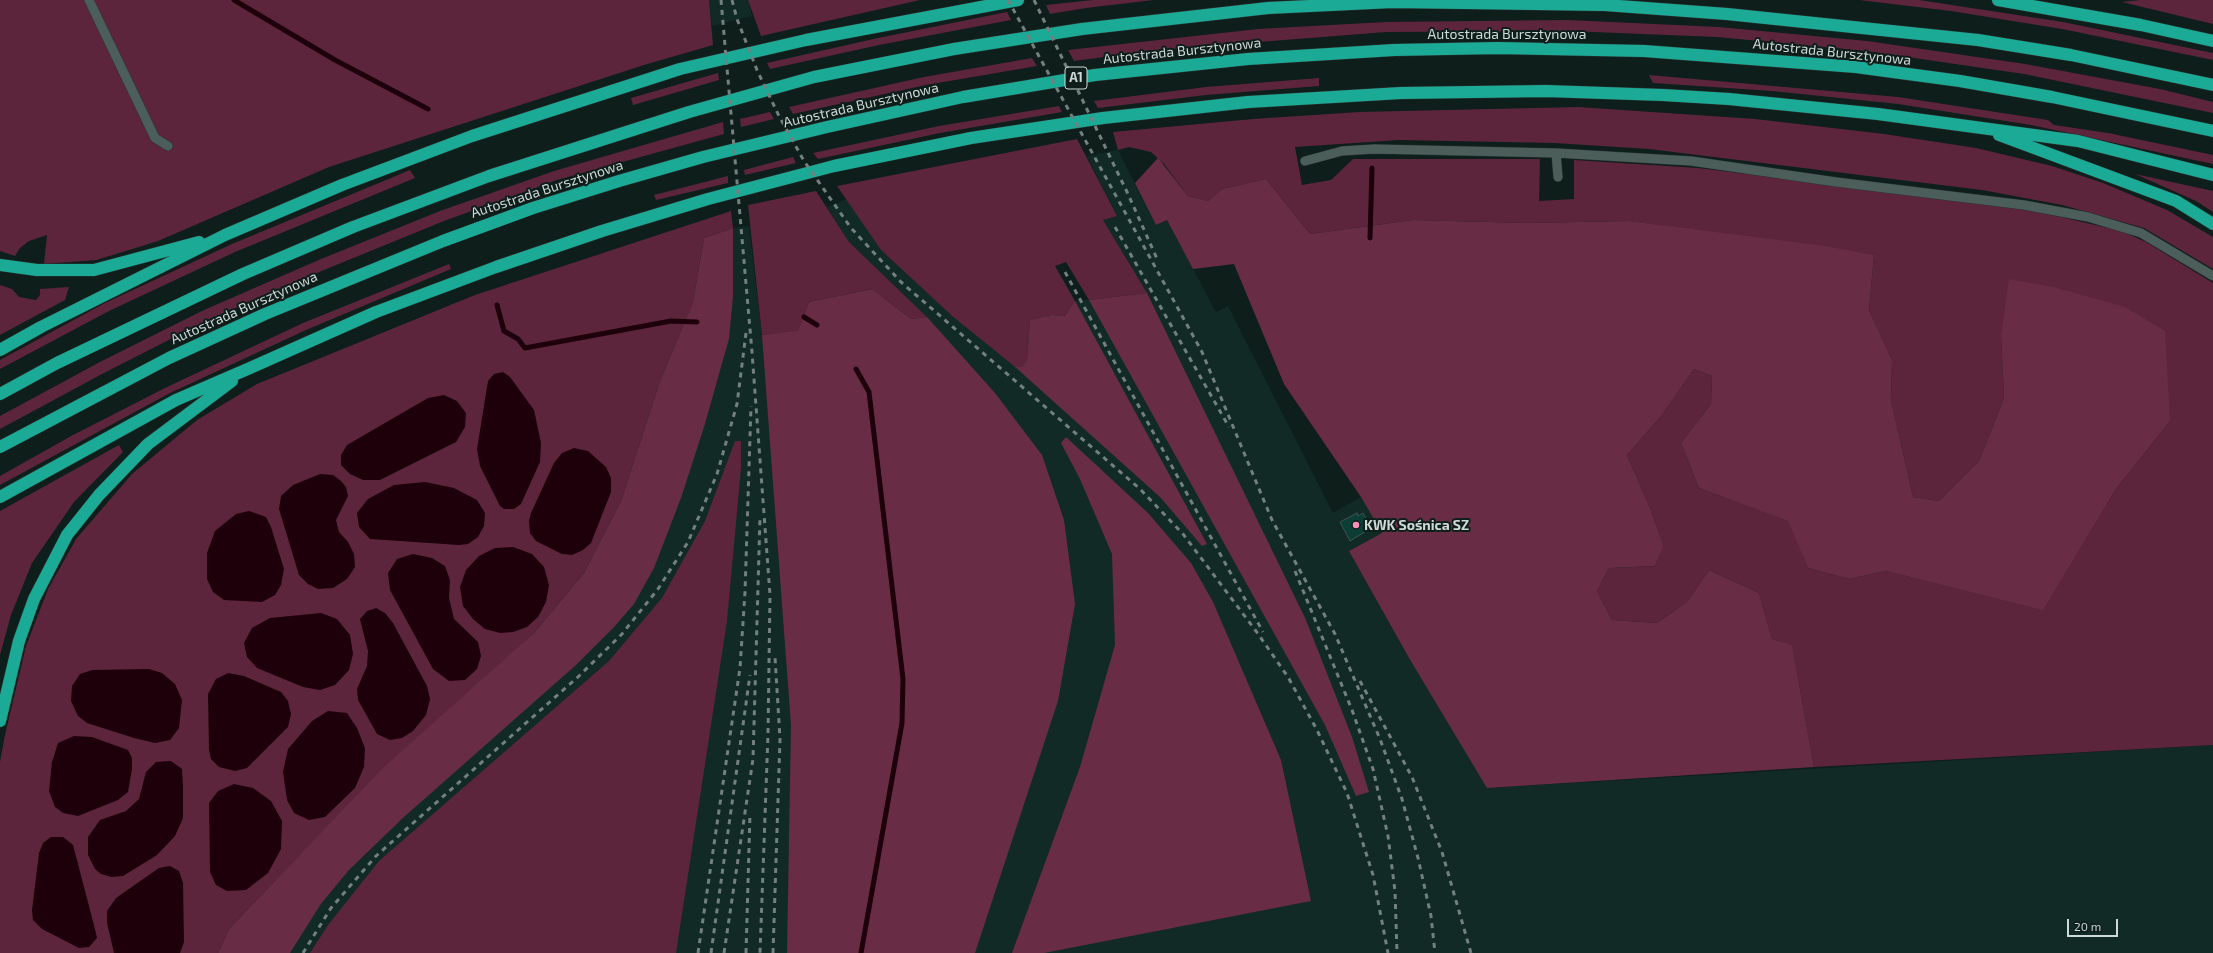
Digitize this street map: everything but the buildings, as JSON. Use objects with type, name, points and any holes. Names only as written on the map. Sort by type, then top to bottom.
[{"type":"highway","points":[[0,350],[41,327],[225,235],[342,185],[472,136],[680,69],[806,40],[1018,0]]},
{"type":"highway","points":[[1998,0],[2141,26],[2213,42]]},
{"type":"highway","name":"Autostrada Bursztynowa","points":[[0,394],[57,363],[243,274],[353,227],[510,168],[689,112],[814,77],[954,49],[1082,29],[1268,8],[1393,2],[1604,5],[1735,14],[1978,40],[2079,56],[2213,85]]},
{"type":"highway","name":"Autostrada Bursztynowa","points":[[0,447],[170,358],[265,314],[420,250],[533,208],[703,157],[827,126],[963,98],[1095,75],[1248,59],[1394,50],[1513,48],[1644,51],[1856,67],[1960,81],[2052,97],[2213,131]]},
{"type":"highway","points":[[0,497],[176,400],[376,312],[496,267],[602,230],[708,199],[834,166],[971,138],[1102,118],[1248,102],[1322,96],[1437,92],[1546,91],[1729,98],[1878,114],[2078,141],[2213,175]]},
{"type":"highway","points":[[1977,128],[2176,201],[2213,224]]},
{"type":"highway","points":[[0,265],[37,270],[94,270],[225,235]]},
{"type":"highway","points":[[0,721],[13,664],[34,599],[67,535],[99,495],[148,444],[250,368]]},
{"type":"lane","points":[[89,0],[155,138],[168,146]]},
{"type":"lane","points":[[1305,161],[1342,151],[1374,149],[1556,154],[1691,161],[1836,182],[2024,205],[2088,217],[2141,232],[2213,276]]},
{"type":"lane","points":[[1556,154],[1558,176]]},
{"type":"shaded area","points":[[0,0],[709,0],[713,45],[644,65],[329,167],[158,241],[96,260],[44,264],[47,235],[29,241],[20,248],[15,256],[0,251]]},
{"type":"shaded area","points":[[709,0],[748,0],[752,16],[712,26]]},
{"type":"shaded area","points":[[748,0],[920,0],[761,36]]},
{"type":"shaded area","points":[[1093,0],[1154,0],[1050,14],[1046,5]]},
{"type":"shaded area","points":[[1859,0],[1919,0],[2063,22],[2213,53],[2213,60],[2062,29],[1951,11]]},
{"type":"shaded area","points":[[2140,0],[2213,0],[2213,24],[2122,2]]},
{"type":"shaded area","points":[[1007,12],[1011,20],[879,45],[770,69],[767,63],[878,38]]},
{"type":"shaded area","points":[[1568,20],[1719,27],[1867,41],[2025,64],[2160,89],[2213,102],[2213,113],[2024,74],[1866,51],[1717,37],[1568,31],[1386,32],[1157,50],[1074,61],[1068,50],[1258,29],[1386,22]]},
{"type":"shaded area","points":[[1032,58],[1037,66],[926,85],[793,114],[789,107],[924,77]]},
{"type":"shaded area","points":[[718,73],[719,80],[633,105],[631,98]]},
{"type":"shaded area","points":[[1649,75],[1898,97],[2048,120],[2054,125],[2108,133],[2213,155],[2213,164],[2031,125],[1898,104],[1772,91],[1653,83]]},
{"type":"shaded area","points":[[1319,78],[1319,86],[1206,95],[1098,108],[1094,101],[1206,87]]},
{"type":"shaded area","points":[[1059,106],[1062,112],[940,133],[818,159],[813,153],[939,126]]},
{"type":"shaded area","points":[[1578,107],[1755,119],[1884,134],[1976,148],[2052,166],[2103,183],[2167,210],[2213,237],[2213,269],[2144,228],[2062,205],[1982,190],[1649,149],[1555,143],[1399,140],[1295,147],[1302,185],[1331,180],[1353,159],[1540,159],[1539,201],[1574,199],[1574,160],[1698,168],[2022,208],[2121,231],[2146,242],[2213,283],[2213,745],[1814,767],[1792,646],[1772,639],[1759,593],[1709,570],[1687,602],[1657,623],[1612,620],[1597,591],[1609,568],[1655,566],[1664,546],[1650,508],[1627,455],[1662,415],[1694,369],[1712,376],[1711,404],[1681,443],[1699,488],[1789,521],[1808,568],[1849,579],[1886,571],[2043,609],[2116,489],[2170,421],[2001,336],[2004,398],[1979,461],[1939,501],[1913,497],[1891,400],[1892,360],[1869,310],[1874,255],[1629,221],[1526,223],[1413,220],[1310,234],[1266,179],[1222,189],[1208,201],[1188,196],[1164,164],[1151,152],[1129,147],[1118,150],[1113,132],[1253,119],[1359,112]]},
{"type":"shaded area","points":[[770,112],[774,119],[741,127],[740,119]]},
{"type":"shaded area","points":[[723,122],[724,134],[557,180],[444,221],[324,270],[208,320],[102,374],[0,429],[0,416],[98,363],[204,310],[321,259],[440,211],[554,171]]},
{"type":"shaded area","points":[[1077,139],[1117,216],[1103,220],[1147,293],[1089,300],[1066,262],[1055,266],[1075,301],[1065,316],[1052,315],[1030,320],[1027,360],[1022,367],[1014,366],[951,315],[881,250],[837,186]]},
{"type":"shaded area","points":[[1118,150],[1156,225],[1167,220],[1216,312],[1228,306],[1333,513],[1361,497],[1382,533],[1349,551],[1409,658],[1488,788],[2213,745],[2213,953],[290,953],[321,904],[349,870],[404,817],[705,424],[729,339],[733,297],[733,228],[749,226],[762,335],[927,317],[849,242],[827,207],[847,199],[881,250],[951,315],[1147,293],[1103,220],[1117,216],[1087,156]]},
{"type":"shaded area","points":[[793,157],[796,163],[745,175],[744,170]]},
{"type":"shaded area","points":[[1158,158],[1188,196],[1208,201],[1222,189],[1266,179],[1310,234],[1413,220],[1526,223],[1629,221],[1825,246],[1874,255],[1869,310],[1892,360],[1891,400],[1913,497],[1939,501],[1979,461],[2004,398],[2001,336],[2009,279],[2053,287],[2125,307],[2165,331],[2170,421],[2116,489],[2043,610],[1886,571],[1849,579],[1808,568],[1788,521],[1699,488],[1681,443],[1711,404],[1712,376],[1694,369],[1662,415],[1627,455],[1650,508],[1664,546],[1655,566],[1609,568],[1597,591],[1612,620],[1657,623],[1687,602],[1709,570],[1759,593],[1772,639],[1792,645],[1814,767],[1487,788],[1409,658],[1349,551],[1382,533],[1361,497],[1284,384],[1234,264],[1193,269],[1167,220],[1156,225],[1135,183]]},
{"type":"shaded area","points":[[410,170],[415,178],[235,252],[109,311],[0,369],[0,360],[105,303],[232,244]]},
{"type":"shaded area","points":[[2135,174],[2213,191],[2213,212],[2196,201]]},
{"type":"shaded area","points":[[728,176],[728,183],[656,200],[654,195]]},
{"type":"shaded area","points":[[816,191],[849,242],[927,317],[911,319],[872,289],[809,302],[798,332],[762,335],[748,205]]},
{"type":"shaded area","points":[[731,211],[733,228],[704,238],[693,302],[660,381],[621,501],[584,573],[535,632],[299,856],[229,929],[218,953],[0,953],[0,762],[26,646],[48,589],[76,539],[132,474],[197,420],[257,384],[475,295]]},
{"type":"shaded area","points":[[733,228],[733,297],[729,339],[705,424],[681,498],[654,568],[634,604],[615,626],[576,665],[404,817],[349,870],[321,904],[290,953],[218,953],[229,929],[383,768],[535,632],[584,573],[621,501],[660,381],[693,302],[704,238]]},
{"type":"shaded area","points":[[449,264],[451,269],[306,330],[170,393],[0,485],[0,476],[73,435],[167,387],[303,323]]},
{"type":"shaded area","points":[[0,285],[12,289],[19,297],[36,300],[40,295],[40,289],[69,287],[65,300],[0,335]]},
{"type":"shaded area","points":[[872,289],[911,319],[927,317],[995,393],[1042,455],[1064,520],[1075,604],[1058,701],[975,953],[787,953],[791,725],[762,335],[798,331],[809,302]]},
{"type":"shaded area","points":[[1147,293],[1306,620],[1352,737],[1369,792],[1356,796],[1325,725],[1089,300]]},
{"type":"shaded area","points":[[1075,301],[1207,544],[1202,546],[1160,497],[1014,366],[1022,367],[1027,360],[1030,320],[1052,315],[1065,316]]},
{"type":"shaded area","points":[[503,372],[510,377],[534,410],[541,443],[540,462],[521,504],[514,509],[504,509],[500,506],[480,466],[477,449],[488,381],[494,374]]},
{"type":"shaded area","points":[[444,395],[457,401],[466,413],[465,427],[456,442],[380,480],[363,480],[350,474],[341,465],[341,455],[347,445],[428,398]]},
{"type":"shaded area","points":[[1066,437],[1148,513],[1191,563],[1213,602],[1281,760],[1311,901],[1044,953],[1012,953],[1080,767],[1115,645],[1112,554],[1080,479],[1061,443]]},
{"type":"shaded area","points":[[735,441],[741,441],[741,468],[727,621],[676,953],[310,953],[328,925],[379,861],[609,661],[662,598],[705,521]]},
{"type":"shaded area","points":[[119,445],[123,452],[74,502],[32,563],[11,615],[0,655],[0,511]]},
{"type":"shaded area","points":[[574,448],[588,451],[606,467],[611,478],[611,492],[591,543],[583,550],[572,555],[562,554],[536,541],[530,533],[529,521],[531,513],[554,463],[562,453]]},
{"type":"shaded area","points":[[320,474],[333,475],[346,487],[348,496],[336,520],[339,532],[348,542],[354,554],[355,567],[347,579],[333,588],[318,589],[308,584],[299,575],[279,509],[281,496],[293,485]]},
{"type":"shaded area","points":[[425,482],[454,488],[477,500],[485,513],[484,526],[478,537],[468,544],[459,545],[370,539],[359,527],[357,513],[368,499],[394,485]]},
{"type":"shaded area","points":[[249,511],[266,517],[271,527],[284,569],[281,585],[275,595],[262,602],[224,600],[213,592],[207,579],[207,553],[215,531],[236,514]]},
{"type":"shaded area","points":[[513,547],[532,554],[544,567],[549,585],[546,602],[538,617],[527,627],[513,632],[500,633],[485,629],[473,619],[463,606],[460,587],[466,570],[479,556],[495,548]]},
{"type":"shaded area","points":[[413,554],[432,558],[445,566],[450,580],[449,598],[454,619],[478,642],[481,656],[477,669],[465,680],[449,681],[433,669],[390,590],[388,573],[397,559]]},
{"type":"shaded area","points":[[376,608],[385,613],[393,623],[427,686],[430,699],[426,715],[413,731],[402,738],[390,740],[377,734],[358,700],[357,689],[367,666],[368,651],[360,619],[367,611]]},
{"type":"shaded area","points":[[321,613],[337,619],[350,635],[353,654],[349,670],[335,685],[320,690],[303,687],[257,668],[247,657],[244,643],[252,628],[270,618]]},
{"type":"shaded area","points":[[149,669],[162,673],[175,684],[182,700],[179,728],[170,740],[155,743],[134,738],[87,723],[78,716],[71,701],[72,686],[80,674],[92,670]]},
{"type":"shaded area","points":[[228,673],[244,676],[281,692],[288,701],[291,714],[288,727],[247,768],[235,771],[219,767],[211,759],[209,750],[208,694],[216,679]]},
{"type":"shaded area","points":[[328,711],[347,713],[357,728],[365,748],[364,767],[355,788],[325,817],[309,820],[294,813],[287,800],[283,772],[288,749],[312,721]]},
{"type":"shaded area","points":[[74,736],[92,737],[128,750],[132,758],[132,769],[128,792],[118,800],[78,816],[63,813],[55,807],[49,791],[52,762],[58,743]]},
{"type":"shaded area","points":[[171,761],[182,769],[183,787],[183,818],[175,836],[157,855],[123,876],[111,877],[101,874],[95,869],[88,855],[88,837],[100,820],[126,811],[139,799],[146,772],[156,762]]},
{"type":"shaded area","points":[[234,784],[253,788],[271,801],[282,821],[281,849],[268,873],[246,890],[227,891],[216,885],[210,872],[209,803],[218,791]]},
{"type":"shaded area","points":[[51,837],[63,837],[73,845],[97,938],[89,947],[79,948],[42,929],[33,920],[32,910],[39,853],[43,843]]},
{"type":"shaded area","points":[[170,866],[179,871],[183,883],[184,942],[180,953],[114,953],[107,923],[107,911],[116,898],[159,868]]},
{"type":"waterway","points":[[234,0],[335,60],[428,109]]},
{"type":"waterway","points":[[1370,238],[1372,168]]},
{"type":"waterway","points":[[497,305],[504,331],[518,339],[525,348],[671,321],[697,322]]},
{"type":"waterway","points":[[804,317],[817,325]]},
{"type":"waterway","points":[[856,369],[869,392],[903,679],[902,723],[861,953]]},
{"type":"railway","points":[[721,0],[752,352],[770,595],[768,734],[760,953]]},
{"type":"railway","points":[[732,0],[737,19],[757,70],[779,116],[804,161],[851,228],[901,282],[1140,489],[1183,534],[1256,631],[1288,677],[1317,730],[1347,793],[1373,875],[1388,953]]},
{"type":"railway","points":[[1008,0],[1202,352],[1272,520],[1335,634],[1380,739],[1402,799],[1418,858],[1431,916],[1435,953]]},
{"type":"railway","points":[[1034,0],[1128,194],[1158,261]]},
{"type":"railway","points":[[1115,227],[1229,427]]},
{"type":"railway","points":[[1065,272],[1263,632]]},
{"type":"railway","points":[[303,953],[331,908],[376,856],[579,676],[622,634],[658,589],[688,542],[717,474],[737,404],[746,333]]},
{"type":"railway","points":[[698,953],[740,668],[745,592],[751,406]]},
{"type":"railway","points":[[724,953],[753,759],[760,518]]},
{"type":"railway","points":[[1295,571],[1352,710],[1373,769],[1388,836],[1395,891],[1397,953]]},
{"type":"railway","points":[[773,953],[780,739],[775,657]]},
{"type":"railway","points":[[711,953],[750,675]]},
{"type":"railway","points":[[1360,681],[1412,777],[1442,852],[1471,953]]},
{"type":"railway","points":[[746,953],[750,813]]},
{"type":"place","name":"KWK Sośnica SZ","points":[[1356,525]]}]
